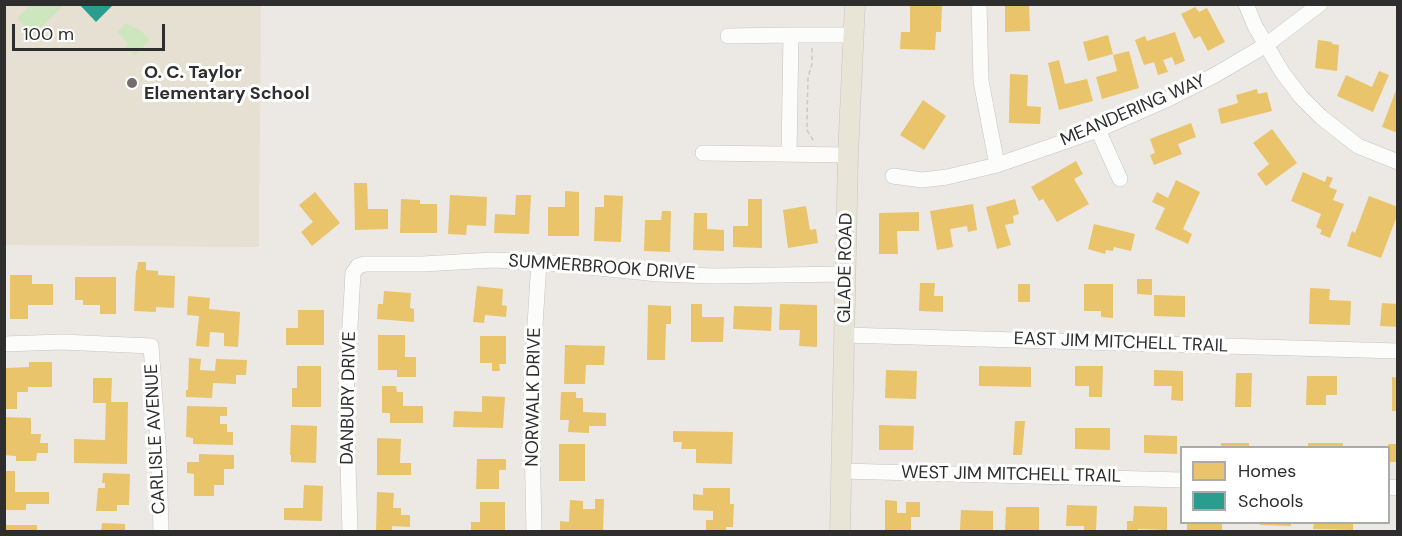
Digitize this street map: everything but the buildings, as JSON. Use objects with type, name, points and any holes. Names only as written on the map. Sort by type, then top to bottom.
[{"type":"main road","name":"GLADE ROAD","points":[[840,531],[848,155],[855,4]]},
{"type":"street","points":[[979,4],[981,81],[997,165]]},
{"type":"street","points":[[1246,4],[1255,26],[1282,72],[1321,117],[1358,146],[1398,162]]},
{"type":"street","name":"MEANDERING WAY","points":[[893,176],[922,180],[947,177],[997,165],[1098,130],[1215,75],[1266,45],[1320,4]]},
{"type":"street","points":[[789,154],[791,35]]},
{"type":"street","points":[[728,36],[854,35]]},
{"type":"street","points":[[1098,130],[1120,179]]},
{"type":"street","points":[[703,153],[848,155]]},
{"type":"street","name":"SUMMERBROOK DRIVE","points":[[358,266],[493,260],[539,262],[658,274],[714,276],[846,274]]},
{"type":"street","name":"NORWALK DRIVE","points":[[534,531],[531,388],[539,262]]},
{"type":"street","name":"DANBURY DRIVE","points":[[350,531],[346,396],[353,273],[358,266]]},
{"type":"street","name":"EAST JIM MITCHELL TRAIL","points":[[844,335],[1398,351]]},
{"type":"street","name":"CARLISLE AVENUE","points":[[4,344],[61,342],[151,345],[159,457],[161,531]]},
{"type":"street","name":"WEST JIM MITCHELL TRAIL","points":[[842,471],[1180,480]]},
{"type":"path","points":[[812,35],[807,130],[814,142]]},
{"type":"shaded area","name":"O. C. Taylor Elementary School","points":[[5,5],[261,5],[259,247],[5,245]]},
{"type":"green space","points":[[31,5],[60,5],[62,7],[33,35],[17,18]]},
{"type":"green space","points":[[126,23],[140,30],[150,40],[135,55],[125,47],[128,43],[117,32]]},
{"type":"place","name":"O. C. Taylor Elementary School","points":[[132,83]]}]
